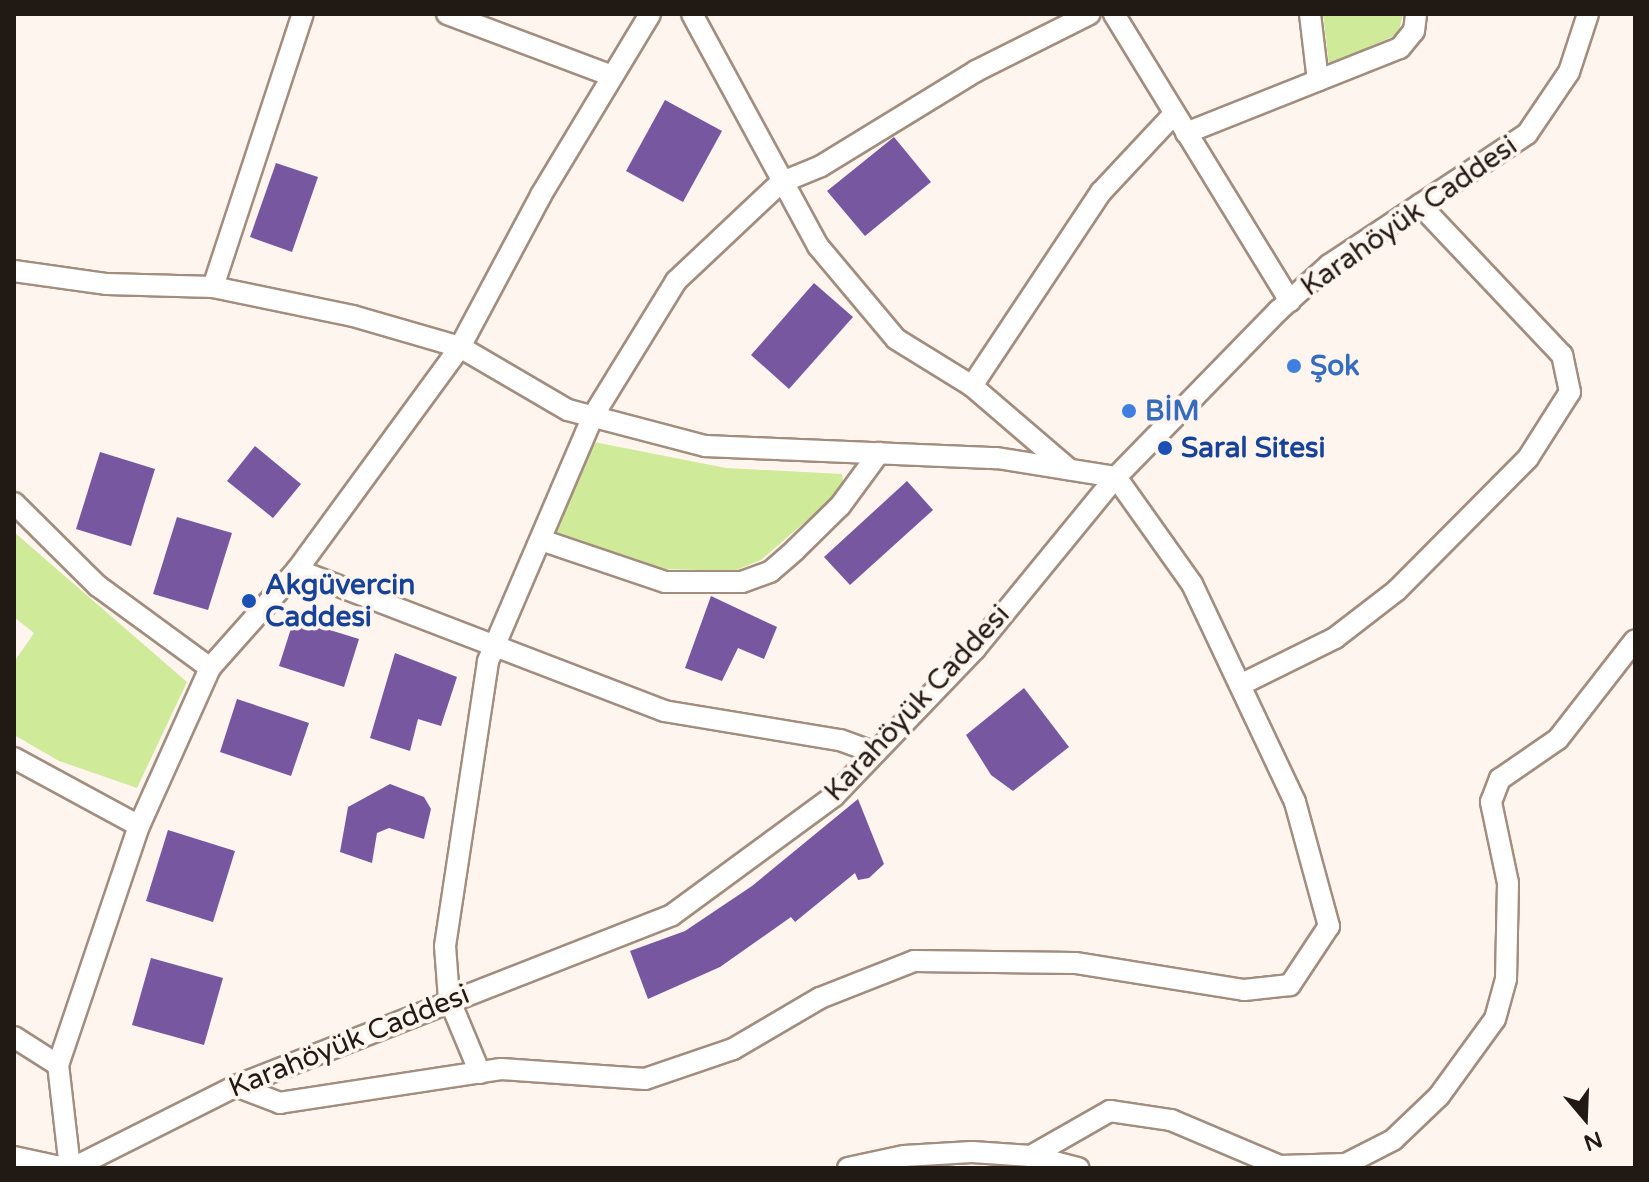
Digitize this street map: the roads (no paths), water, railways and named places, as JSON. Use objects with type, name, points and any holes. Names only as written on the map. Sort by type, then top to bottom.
[{"type":"street","points":[[213,287],[303,14]]},
{"type":"street","points":[[447,14],[612,76]]},
{"type":"street","points":[[14,1157],[70,1168],[58,1065],[139,826],[210,668],[297,570],[460,347],[650,14]]},
{"type":"street","points":[[692,14],[780,183],[818,246],[896,339],[972,386],[1069,469]]},
{"type":"street","points":[[480,1073],[449,999],[445,946],[494,646],[593,416],[676,281],[780,183],[821,166],[976,71],[1090,14]]},
{"type":"street","points":[[1114,14],[1290,301]]},
{"type":"street","points":[[1310,14],[1318,81]]},
{"type":"street","points":[[1186,133],[1400,48],[1414,31],[1416,14]]},
{"type":"street","name":"Karahöyük Caddesi","points":[[70,1168],[236,1086],[449,999],[672,915],[834,796],[975,649],[1116,477],[1290,301],[1329,265],[1527,134],[1569,72],[1588,14]]},
{"type":"street","points":[[972,386],[1101,192],[1174,114]]},
{"type":"street","points":[[1240,685],[1335,638],[1397,590],[1528,458],[1570,392],[1562,355],[1420,205]]},
{"type":"street","points":[[14,271],[107,284],[213,287],[460,347],[568,410],[705,446],[997,458],[1116,477],[1192,584],[1240,685],[1295,802],[1329,926],[1290,985],[1244,990],[1075,963],[914,961],[820,998],[733,1049],[645,1079],[480,1073],[280,1103],[236,1086]]},
{"type":"street","points":[[541,540],[665,582],[742,582],[770,572],[795,550],[840,506],[879,453]]},
{"type":"street","points":[[14,503],[98,586],[210,668]]},
{"type":"street","points":[[297,570],[664,711],[840,740],[875,753]]},
{"type":"street","points":[[1031,1156],[1110,1111],[1171,1120],[1280,1166],[1346,1164],[1393,1140],[1439,1096],[1495,1019],[1506,979],[1508,883],[1491,802],[1500,779],[1558,739],[1635,640]]},
{"type":"street","points":[[14,758],[139,826]]},
{"type":"street","points":[[14,1037],[58,1065]]},
{"type":"street","points":[[848,1168],[940,1153],[1031,1156],[1078,1168]]},
{"type":"place","name":"Şok","points":[[1294,366]]},
{"type":"place","name":"BİM","points":[[1129,411]]},
{"type":"place","name":"Saral Sitesi","points":[[1165,448]]},
{"type":"place","name":"Akgüvercin Caddesi","points":[[249,601]]}]
